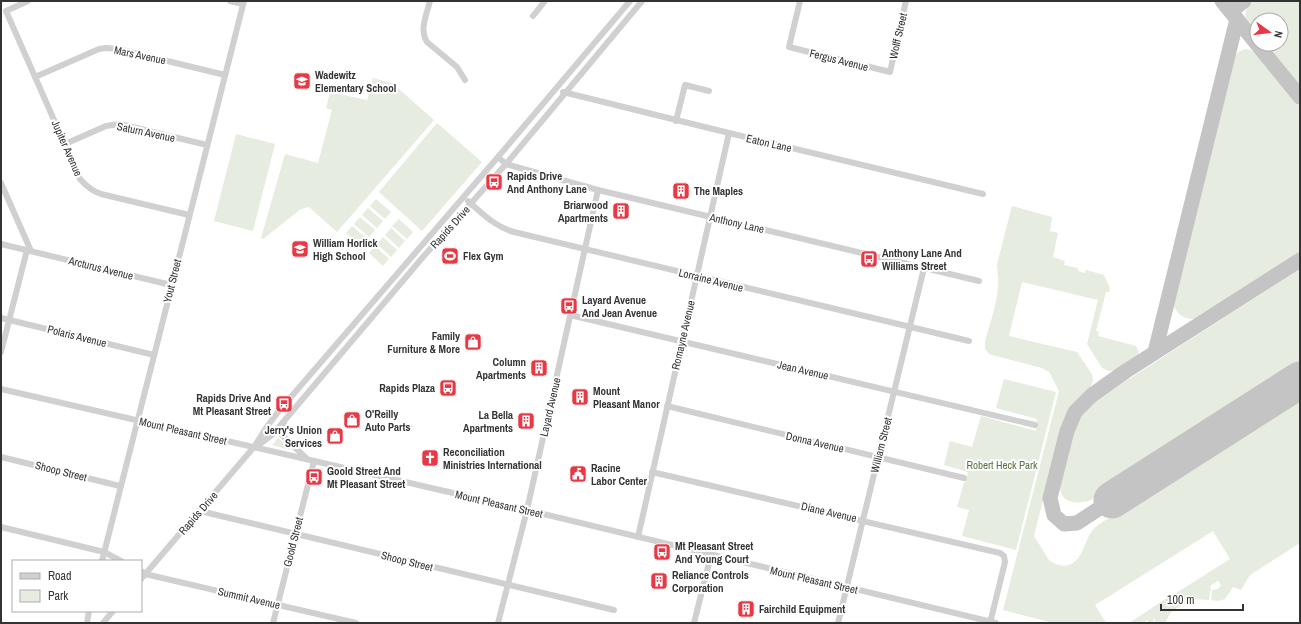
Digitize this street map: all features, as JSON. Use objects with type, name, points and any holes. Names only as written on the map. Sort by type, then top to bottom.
[{"type":"street","name":"Jupiter Avenue","points":[[28,1],[6,11],[80,179],[90,189],[102,194],[189,215]]},
{"type":"street","points":[[230,1],[243,3]]},
{"type":"street","points":[[430,1],[423,33],[427,42],[457,67],[465,80]]},
{"type":"street","points":[[533,16],[545,1]]},
{"type":"street","name":"Rapids Drive","points":[[143,572],[200,511],[254,448],[278,412],[464,197],[630,1]]},
{"type":"street","name":"Rapids Drive","points":[[254,448],[273,434],[404,280],[506,164],[642,1]]},
{"type":"street","name":"Fergus Avenue","points":[[800,1],[789,47],[890,72]]},
{"type":"street","name":"Wolff Street","points":[[890,72],[906,1]]},
{"type":"street","name":"Yout Street","points":[[102,560],[243,3]]},
{"type":"street","points":[[606,29],[614,35]]},
{"type":"street","name":"Mars Avenue","points":[[35,77],[99,49],[106,48],[118,49],[225,75]]},
{"type":"street","points":[[676,120],[685,85],[708,90]]},
{"type":"street","name":"Eaton Lane","points":[[557,88],[565,94],[983,194]]},
{"type":"street","name":"Saturn Avenue","points":[[65,144],[106,126],[120,124],[207,145]]},
{"type":"street","name":"Romayne Avenue","points":[[638,537],[728,133]]},
{"type":"street","name":"Anthony Lane","points":[[498,157],[506,164],[598,190],[979,281]]},
{"type":"street","points":[[1,183],[29,250],[1,352]]},
{"type":"street","name":"Layard Avenue","points":[[498,623],[527,510],[598,190]]},
{"type":"street","name":"Lorraine Avenue","points":[[464,197],[494,223],[507,230],[968,341]]},
{"type":"street","name":"Arcturus Avenue","points":[[1,244],[171,285]]},
{"type":"street","name":"William Street","points":[[838,623],[924,268]]},
{"type":"street","name":"Jean Avenue","points":[[570,315],[1035,425]]},
{"type":"street","name":"Polaris Avenue","points":[[1,318],[154,354]]},
{"type":"street","name":"Mount Pleasant Street","points":[[1,389],[527,510],[992,622]]},
{"type":"street","name":"Donna Avenue","points":[[667,406],[964,478]]},
{"type":"street","points":[[286,418],[281,434],[311,461]]},
{"type":"street","name":"Shoop Street","points":[[1,457],[120,486]]},
{"type":"street","name":"Goold Street","points":[[273,623],[296,534],[311,461]]},
{"type":"street","name":"Diane Avenue","points":[[652,472],[1000,553],[1004,556],[1005,562],[992,622]]},
{"type":"street","name":"Shoop Street","points":[[200,511],[614,610]]},
{"type":"street","points":[[1,527],[104,552],[119,560]]},
{"type":"street","points":[[694,623],[711,555]]},
{"type":"street","name":"Summit Avenue","points":[[143,572],[356,623]]},
{"type":"street","points":[[86,623],[89,612]]},
{"type":"street","points":[[103,623],[112,612]]},
{"type":"green space","points":[[1254,1],[1300,1],[1300,87],[1272,52],[1289,52],[1289,12],[1249,12],[1249,25],[1245,14],[1249,6]]},
{"type":"green space","points":[[1245,49],[1249,50],[1249,52],[1254,52],[1257,54],[1300,107],[1300,254],[1203,316],[1192,319],[1179,314],[1173,305],[1172,299],[1232,61],[1238,52]]},
{"type":"green space","points":[[373,78],[392,83],[434,120],[337,232],[309,207],[301,209],[263,239],[261,238],[285,154],[318,163],[332,110],[326,108],[330,92],[367,100]]},
{"type":"green space","points":[[437,123],[482,162],[422,231],[379,192]]},
{"type":"green space","points":[[236,134],[275,144],[253,231],[214,221]]},
{"type":"green space","points":[[376,199],[391,212],[385,219],[370,206]]},
{"type":"green space","points":[[1012,206],[1052,217],[1050,231],[1058,233],[1053,257],[1065,261],[1064,265],[1078,268],[1078,271],[1085,273],[1086,270],[1104,275],[1110,288],[1109,292],[1106,292],[1096,331],[1099,332],[1098,336],[1136,346],[1139,352],[1132,361],[1119,369],[1110,371],[1102,368],[1087,344],[1098,300],[1022,282],[1009,336],[1077,352],[1092,374],[1093,381],[1090,388],[1072,406],[1062,424],[1034,536],[1049,560],[1053,563],[1065,566],[1076,561],[1091,532],[1098,525],[1300,395],[1300,543],[1250,575],[1241,590],[1233,587],[1225,599],[1218,601],[1211,600],[1212,590],[1218,589],[1221,585],[1218,581],[1210,586],[1211,589],[1209,600],[1191,599],[1171,612],[1165,623],[1156,623],[1153,617],[1154,623],[1149,623],[1147,620],[1143,623],[1129,623],[1170,596],[1171,598],[1173,597],[1173,595],[1230,559],[1213,531],[1095,605],[1106,623],[1053,623],[1003,610],[1059,391],[1049,372],[1042,368],[989,354],[985,349],[985,341],[993,314],[997,293],[997,264]]},
{"type":"green space","points":[[368,208],[383,221],[377,228],[362,215]]},
{"type":"green space","points":[[360,217],[375,230],[369,237],[354,224]]},
{"type":"green space","points":[[399,219],[413,232],[407,239],[392,226]]},
{"type":"green space","points":[[352,226],[367,239],[361,246],[346,233]]},
{"type":"green space","points":[[391,228],[405,241],[399,248],[385,235]]},
{"type":"green space","points":[[383,237],[397,250],[391,257],[377,244]]},
{"type":"green space","points":[[375,246],[389,259],[383,266],[369,253]]},
{"type":"green space","points":[[1300,269],[1300,366],[1091,500],[1086,502],[1075,502],[1062,496],[1060,484],[1071,439],[1080,418],[1090,405]]},
{"type":"green space","name":"Robert Heck Park","points":[[1004,379],[1056,392],[1016,550],[962,536],[969,510],[957,507],[968,472],[944,465],[950,441],[972,447],[981,416],[1036,431],[1037,419],[996,408]]},
{"type":"green space","points":[[278,438],[291,449],[272,445]]},
{"type":"taxiway","points":[[1222,1],[1300,97]]},
{"type":"taxiway","points":[[1231,11],[1244,1]]},
{"type":"taxiway","points":[[1155,352],[1237,19]]},
{"type":"taxiway","points":[[1112,500],[1077,523],[1064,524],[1054,515],[1050,498],[1067,431],[1075,412],[1092,395],[1126,371],[1300,260]]},
{"type":"runway","points":[[1112,500],[1300,380]]},
{"type":"place","name":"Wadewitz Elementary School","points":[[302,81]]},
{"type":"place","name":"Rapids Drive And Anthony Lane","points":[[494,182]]},
{"type":"place","name":"The Maples","points":[[681,191]]},
{"type":"place","name":"Briarwood Apartments","points":[[621,211]]},
{"type":"place","name":"William Horlick High School","points":[[300,249]]},
{"type":"place","name":"Flex Gym","points":[[450,256]]},
{"type":"place","name":"Anthony Lane And Williams Street","points":[[869,259]]},
{"type":"place","name":"Layard Avenue And Jean Avenue","points":[[569,306]]},
{"type":"place","name":"Family Furniture & More","points":[[473,342]]},
{"type":"place","name":"Column Apartments","points":[[539,368]]},
{"type":"place","name":"Rapids Plaza","points":[[448,388]]},
{"type":"place","name":"Mount Pleasant Manor","points":[[580,397]]},
{"type":"place","name":"Rapids Drive And Mt Pleasant Street","points":[[284,404]]},
{"type":"place","name":"O'Reilly Auto Parts","points":[[352,420]]},
{"type":"place","name":"La Bella Apartments","points":[[526,421]]},
{"type":"place","name":"Jerry's Union Services","points":[[335,436]]},
{"type":"place","name":"Reconciliation Ministries International","points":[[430,458]]},
{"type":"place","name":"Racine Labor Center","points":[[578,474]]},
{"type":"place","name":"Goold Street And Mt Pleasant Street","points":[[314,477]]},
{"type":"place","name":"Mt Pleasant Street And Young Court","points":[[662,552]]},
{"type":"place","name":"Reliance Controls Corporation","points":[[659,581]]},
{"type":"place","name":"Fairchild Equipment","points":[[746,609]]}]
